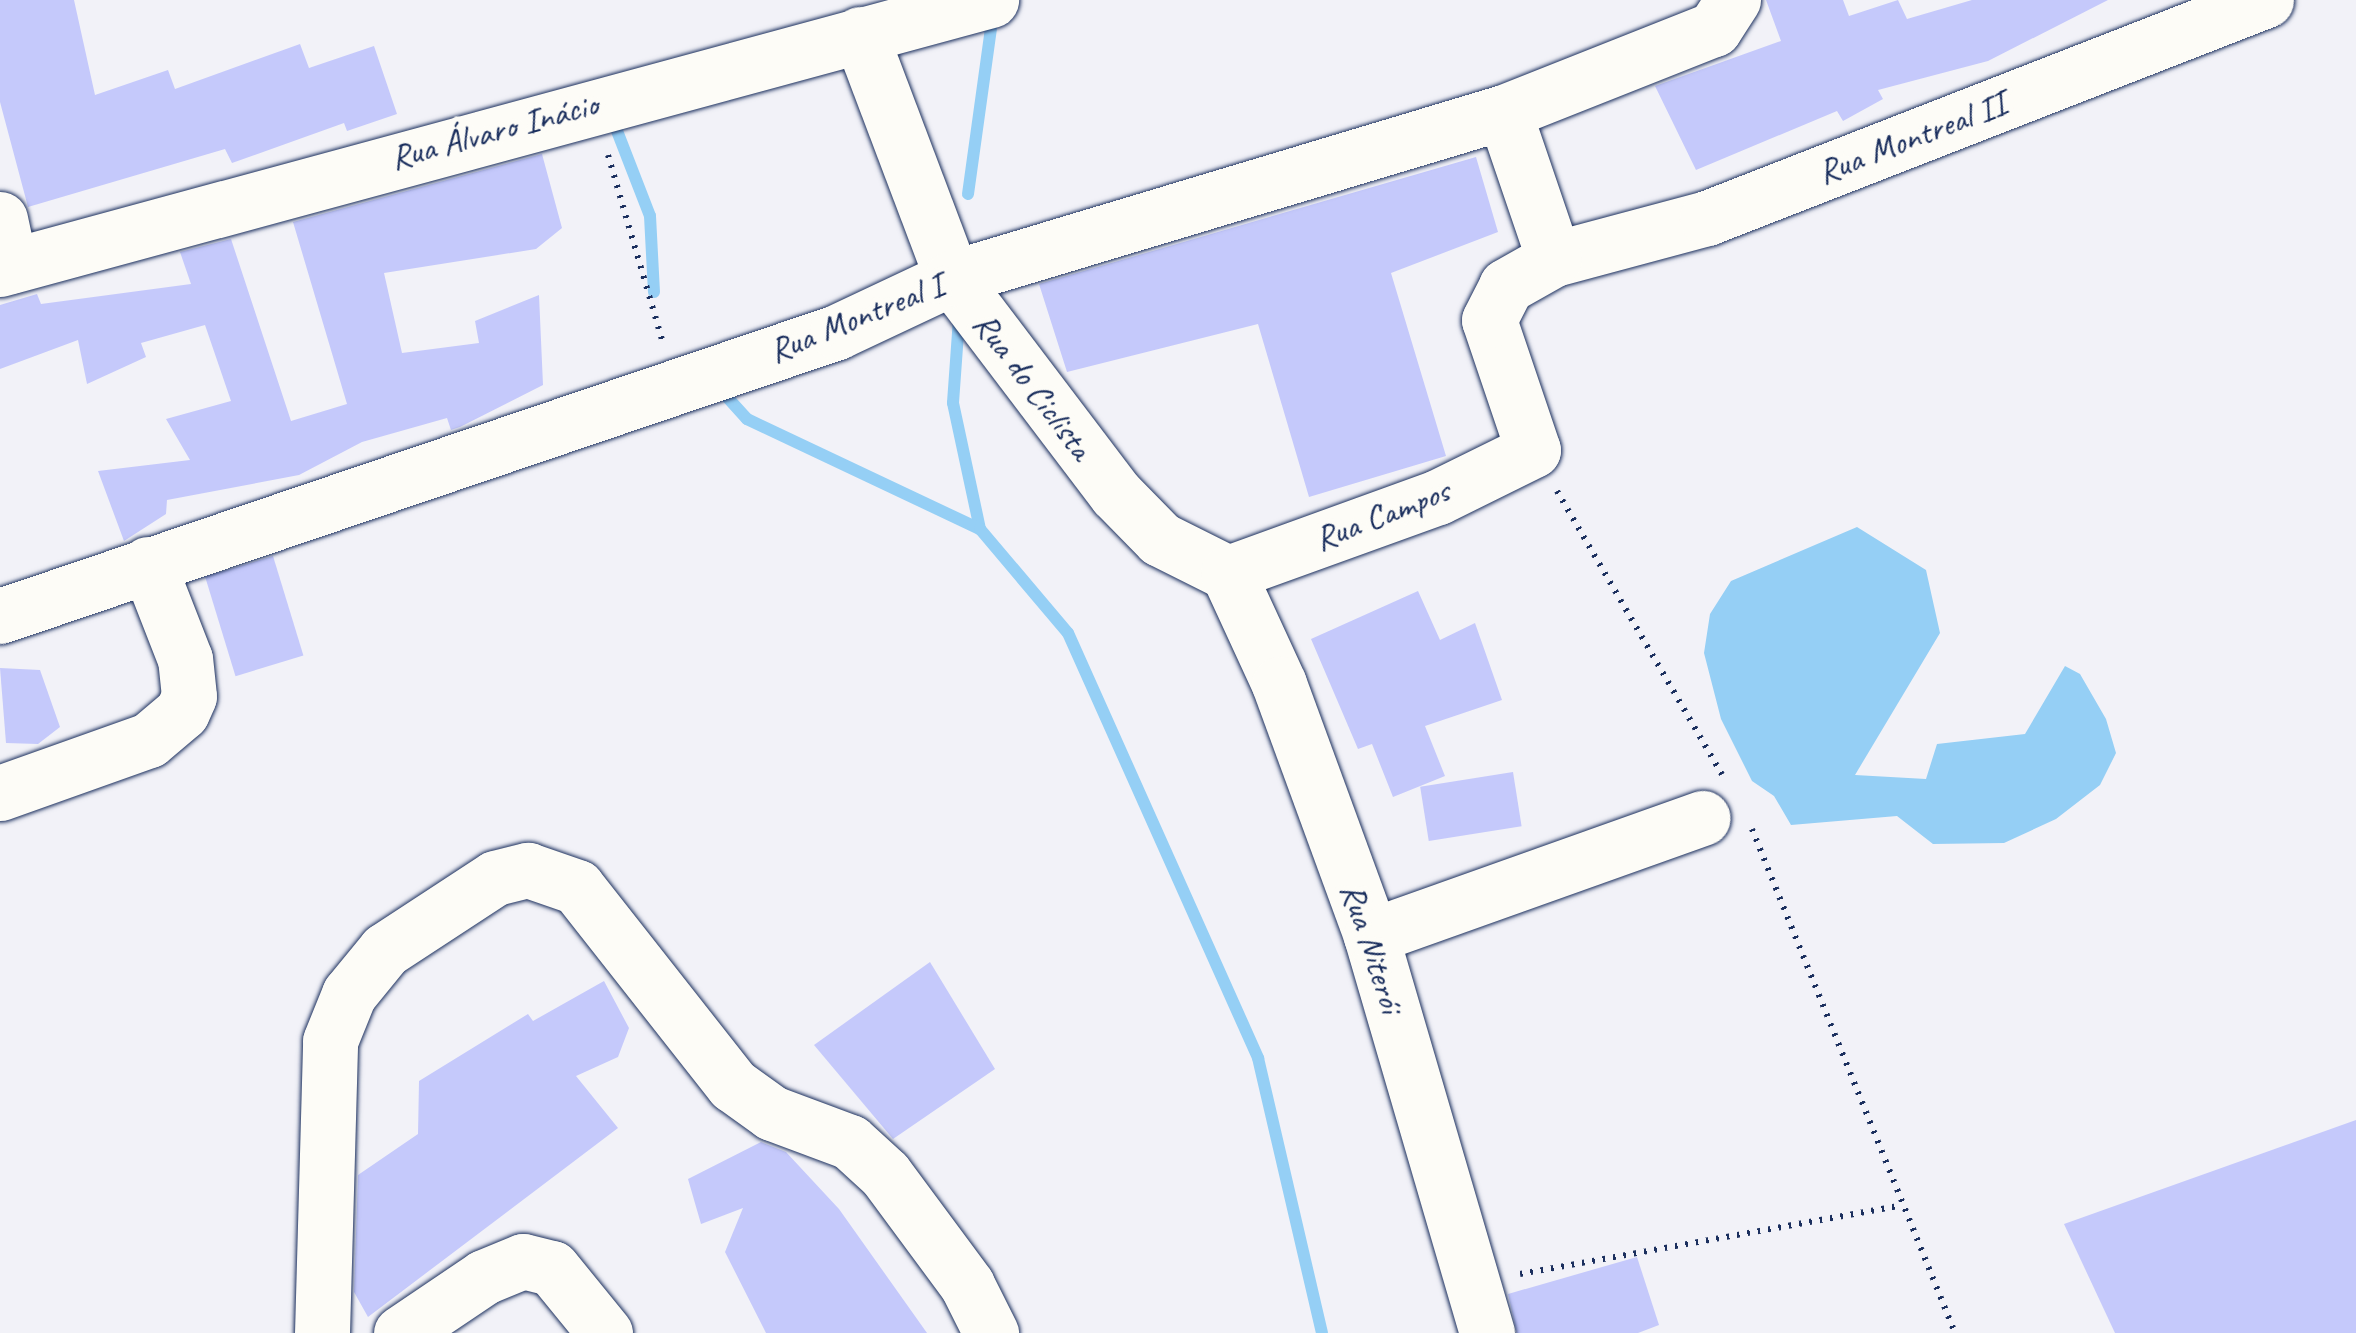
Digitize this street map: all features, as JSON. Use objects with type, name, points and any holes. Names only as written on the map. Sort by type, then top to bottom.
[{"type":"street","name":"Rua Álvaro Inácio","points":[[4,251],[991,0]]},
{"type":"street","name":"Rua Montreal II","points":[[1534,450],[1489,320],[1506,286],[1554,258],[1707,218],[2266,0]]},
{"type":"street","name":"Rua Montreal I","points":[[0,616],[837,332],[952,278],[1504,112],[1724,14]]},
{"type":"street","name":"Rua do Ciclista","points":[[860,34],[952,278],[1116,494],[1160,539],[1228,572]]},
{"type":"street","points":[[1504,112],[1554,258]]},
{"type":"street","name":"Rua Campos","points":[[1228,572],[1438,497],[1534,450]]},
{"type":"street","points":[[0,793],[149,740],[182,712],[189,696],[185,658],[148,564]]},
{"type":"street","name":"Rua Niterói","points":[[1228,572],[1279,684],[1371,936],[1481,1307]]},
{"type":"street","points":[[1371,936],[1727,808]]},
{"type":"street","points":[[322,1333],[330,1041],[349,994],[386,950],[495,878],[528,870],[576,887],[733,1085],[772,1113],[850,1142],[885,1174],[967,1285],[991,1333]]},
{"type":"street","points":[[401,1333],[484,1276],[523,1261],[552,1268],[605,1333]]},
{"type":"path","points":[[593,104],[675,384]]},
{"type":"path","points":[[1534,450],[1727,808],[1955,1333]]},
{"type":"path","points":[[1481,1307],[1898,1206]]},
{"type":"water","points":[[1857,527],[1926,570],[1940,633],[1855,775],[1926,779],[1937,744],[2025,734],[2065,666],[2080,674],[2106,719],[2116,753],[2100,785],[2056,819],[2004,843],[1933,844],[1897,816],[1791,825],[1774,796],[1752,781],[1721,719],[1704,653],[1710,614],[1731,581]]},
{"type":"building","points":[[0,0],[74,0],[95,95],[168,70],[175,89],[300,44],[309,68],[374,46],[397,114],[347,131],[344,123],[232,163],[225,149],[28,207],[0,102]]},
{"type":"building","points":[[1766,0],[1843,0],[1849,16],[1898,0],[1907,19],[1972,0],[2108,0],[1988,61],[1878,90],[1883,99],[1843,121],[1837,111],[1696,170],[1655,86],[1781,41]]},
{"type":"building","points":[[542,154],[562,228],[536,249],[384,273],[402,353],[479,343],[475,321],[539,295],[543,385],[460,427],[451,430],[447,418],[362,442],[299,475],[167,500],[166,514],[124,541],[98,471],[190,460],[166,419],[231,401],[205,325],[141,343],[146,357],[87,384],[78,340],[0,369],[0,305],[37,294],[41,304],[191,284],[180,252],[231,239],[291,421],[347,404],[293,222]]},
{"type":"building","points":[[1476,157],[1498,232],[1391,273],[1446,456],[1309,497],[1258,324],[1067,372],[1039,284]]},
{"type":"building","points":[[273,556],[303,655],[236,676],[205,577]]},
{"type":"building","points":[[1418,591],[1440,640],[1475,623],[1502,700],[1425,726],[1445,776],[1393,797],[1372,744],[1358,749],[1311,639]]},
{"type":"building","points":[[0,668],[40,670],[60,727],[38,744],[6,743]]},
{"type":"building","points":[[1513,772],[1522,826],[1429,841],[1420,787]]},
{"type":"building","points":[[930,962],[995,1069],[893,1139],[814,1045]]},
{"type":"building","points":[[604,981],[629,1028],[618,1057],[576,1076],[618,1128],[368,1317],[354,1292],[358,1175],[418,1134],[419,1081],[528,1014],[533,1021]]},
{"type":"building","points":[[2356,1120],[2356,1333],[2115,1333],[2064,1224]]},
{"type":"building","points":[[761,1142],[786,1152],[839,1209],[927,1333],[766,1333],[725,1252],[743,1208],[701,1224],[688,1179]]},
{"type":"building","points":[[1637,1257],[1659,1325],[1638,1333],[1517,1333],[1508,1294]]},
{"type":"waterway","points":[[968,194],[991,29]]},
{"type":"waterway","points":[[612,118],[650,216],[654,292]]},
{"type":"waterway","points":[[959,319],[953,403],[980,529]]},
{"type":"waterway","points":[[718,387],[747,419],[980,529],[1068,633],[1258,1058],[1322,1333]]}]
